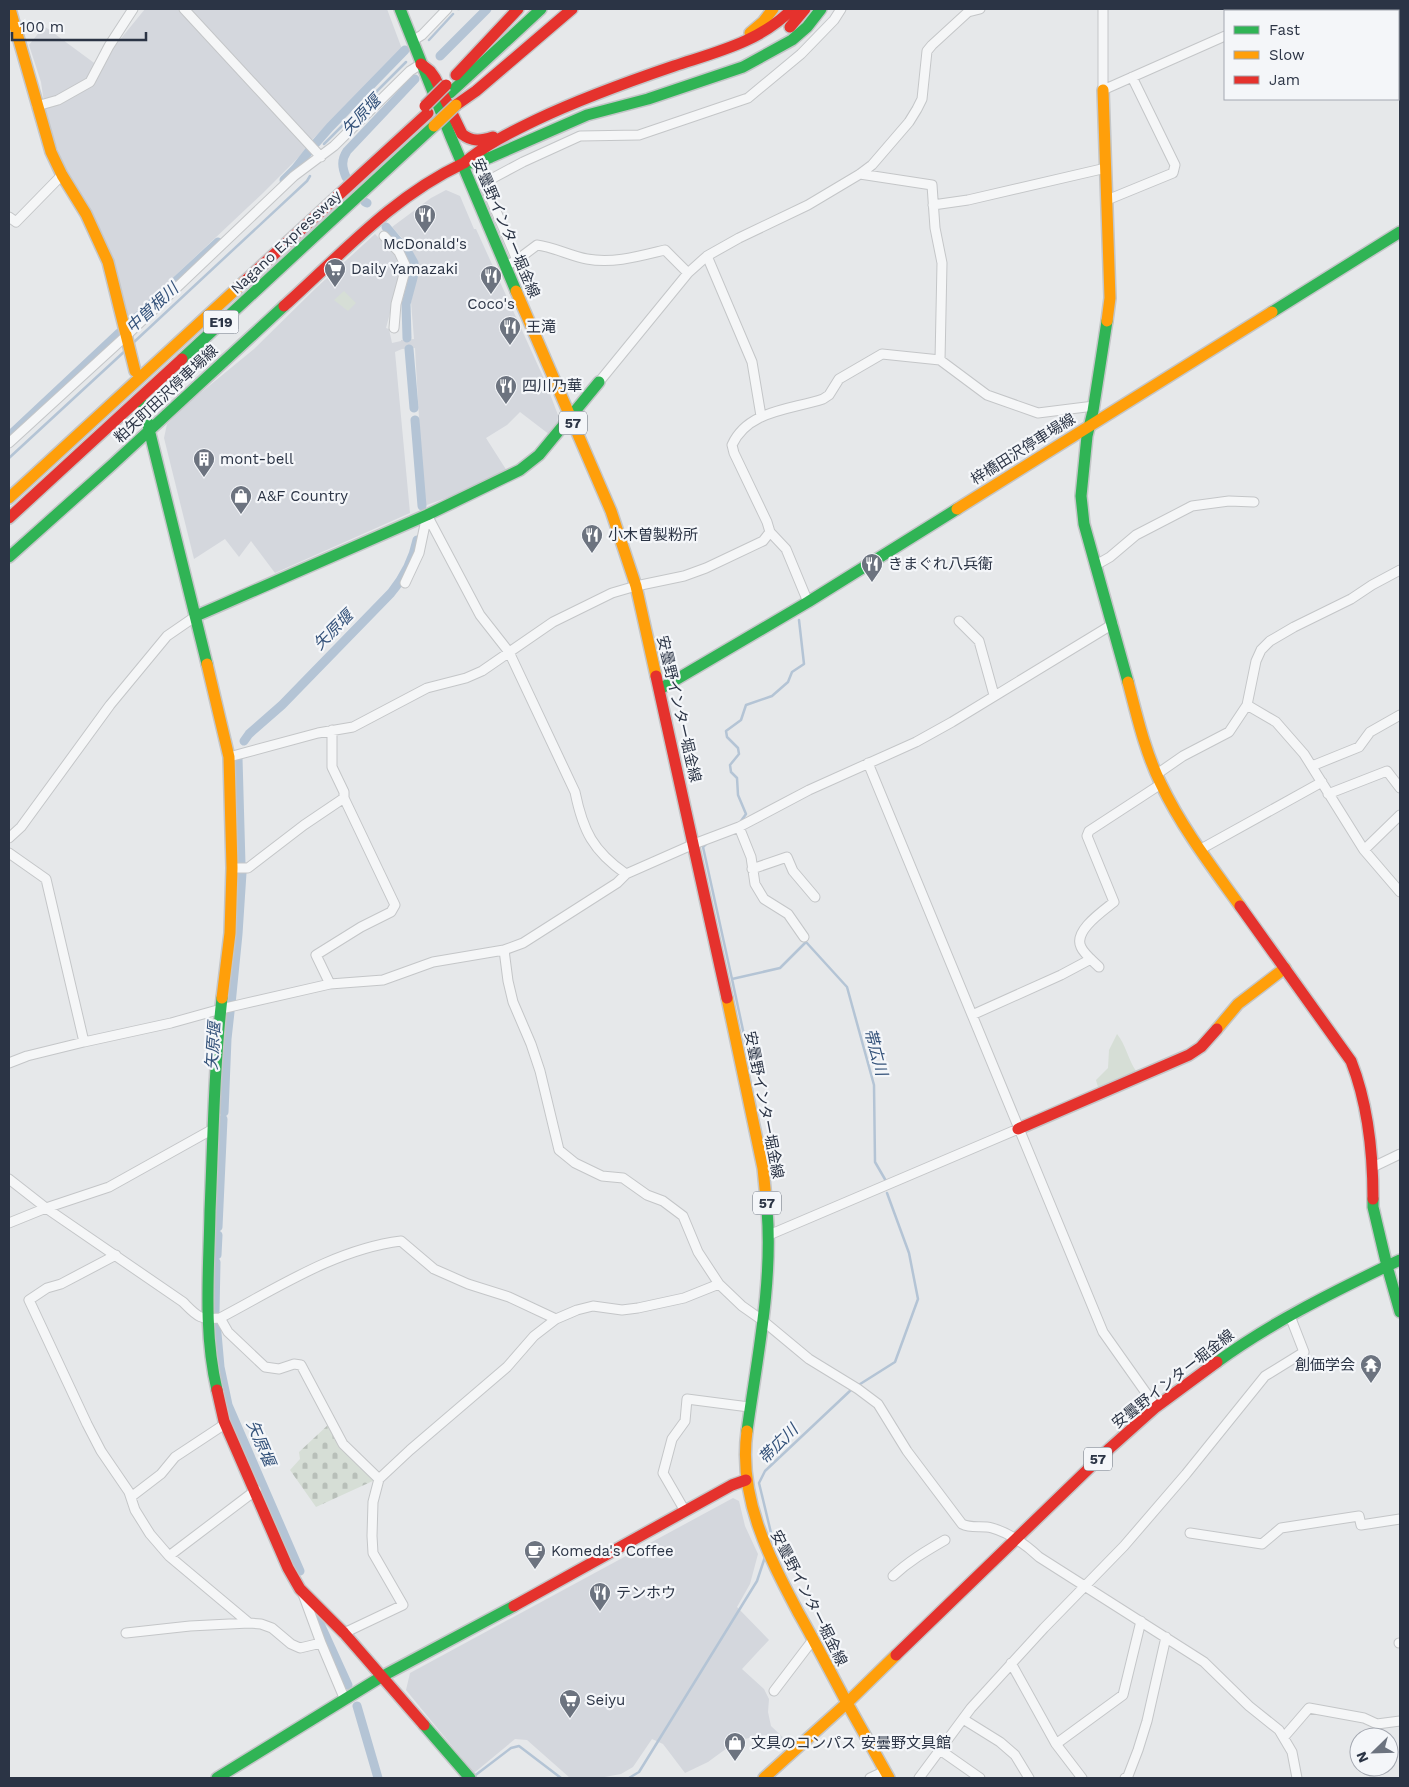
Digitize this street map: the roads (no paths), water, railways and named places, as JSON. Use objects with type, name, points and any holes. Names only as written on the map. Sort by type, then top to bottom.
[{"type":"main road","points":[[10,9],[51,152],[62,175],[86,214],[108,262],[135,371]]},
{"type":"main road","name":"安曇野インター堀金線","points":[[400,9],[462,164],[611,511],[636,586],[694,844],[763,1168],[769,1235],[768,1272],[746,1436],[746,1480],[755,1520],[764,1544],[788,1596],[847,1703],[1110,1448],[1156,1407],[1239,1346],[1341,1288],[1400,1260]]},
{"type":"main road","points":[[448,89],[518,9]]},
{"type":"main road","points":[[448,89],[541,9]]},
{"type":"main road","name":"Nagano Expressway","points":[[9,518],[561,9]]},
{"type":"main road","points":[[456,105],[476,91],[572,9]]},
{"type":"main road","points":[[720,50],[753,31],[773,9]]},
{"type":"main road","points":[[421,64],[435,78],[458,128],[468,139],[482,141],[638,78],[750,39],[772,28],[792,9]]},
{"type":"main road","points":[[743,67],[771,46],[805,9]]},
{"type":"main road","points":[[462,164],[478,162],[491,157],[587,115],[648,99],[743,67],[792,40],[807,27],[821,9]]},
{"type":"main road","name":"Nagano Expressway","points":[[9,498],[374,163],[403,128],[448,89]]},
{"type":"main road","points":[[1102,90],[1110,298],[1081,485],[1084,524],[1140,726],[1159,779],[1181,821],[1200,849],[1351,1061],[1359,1081],[1364,1103],[1373,1167],[1373,1207],[1400,1312]]},
{"type":"main road","points":[[462,164],[486,146],[539,119]]},
{"type":"main road","name":"粕矢町田沢停車場線","points":[[9,557],[373,223],[414,190],[438,175],[462,164]]},
{"type":"main road","name":"梓橋田沢停車場線","points":[[660,689],[808,602],[1400,232]]},
{"type":"main road","points":[[196,616],[427,515],[520,470],[539,455],[599,382]]},
{"type":"main road","points":[[143,405],[229,757],[232,868],[230,933],[221,1009],[213,1129],[207,1319],[213,1374],[225,1424],[256,1490],[288,1568],[300,1589],[344,1634],[470,1778]]},
{"type":"main road","points":[[1018,1129],[1189,1055],[1201,1047],[1238,1004],[1285,968]]},
{"type":"main road","points":[[216,1778],[381,1677],[732,1485],[746,1480]]},
{"type":"main road","points":[[764,1778],[847,1703],[887,1774]]},
{"type":"street","points":[[37,106],[58,100],[90,82],[109,46],[133,9]]},
{"type":"street","points":[[184,9],[321,157]]},
{"type":"street","points":[[412,41],[422,35],[447,9]]},
{"type":"street","points":[[517,260],[487,190],[488,183],[493,178],[580,136],[639,135],[748,98],[801,54],[834,20],[841,9]]},
{"type":"street","points":[[599,382],[688,273],[707,256],[739,238],[808,205],[872,165],[909,122],[917,109],[922,98],[927,51],[968,12],[980,9]]},
{"type":"street","points":[[1103,9],[1102,90],[1224,36]]},
{"type":"street","points":[[9,443],[294,176],[334,146],[410,71],[421,64]]},
{"type":"street","points":[[1107,200],[1173,172],[1175,166],[1132,77]]},
{"type":"street","points":[[933,205],[968,200],[1106,168]]},
{"type":"street","points":[[860,174],[932,185],[935,228],[942,263],[940,360]]},
{"type":"street","points":[[9,217],[16,222],[62,175]]},
{"type":"street","points":[[384,236],[399,252],[406,267],[396,304],[394,328]]},
{"type":"street","points":[[506,266],[537,245],[546,246],[585,259],[600,261],[635,258],[664,250],[688,273]]},
{"type":"street","points":[[707,256],[752,362],[761,416]]},
{"type":"street","points":[[808,602],[786,549],[770,532],[732,445],[735,436],[749,422],[761,416],[823,399],[829,395],[839,379],[882,354],[940,360],[987,395],[1038,413],[1094,406]]},
{"type":"street","points":[[1096,565],[1110,557],[1136,536],[1192,506],[1229,501],[1254,502]]},
{"type":"street","points":[[405,583],[419,553],[427,515]]},
{"type":"street","points":[[427,515],[480,615],[509,652],[575,792],[580,812],[593,844],[610,863],[626,874]]},
{"type":"street","points":[[229,757],[318,733],[361,724],[427,688],[474,675],[495,663],[552,622],[612,593],[684,576],[706,568],[763,541],[770,532]]},
{"type":"street","points":[[1099,967],[1081,947],[1082,930],[1114,902],[1087,836],[1089,831],[1159,779],[1183,756],[1229,732],[1247,705],[1256,661],[1261,650],[1270,641],[1351,599],[1400,570]]},
{"type":"street","points":[[9,838],[21,826],[110,705],[167,636],[196,616]]},
{"type":"street","points":[[959,621],[979,640],[994,695]]},
{"type":"street","points":[[9,1063],[27,1056],[330,984],[384,980],[433,962],[504,950],[523,943],[617,883],[626,874],[694,844],[739,827],[809,790],[916,742],[1113,624]]},
{"type":"street","points":[[1247,705],[1276,722],[1304,754],[1364,850],[1400,892]]},
{"type":"street","points":[[1312,766],[1359,747],[1370,732],[1400,715]]},
{"type":"street","points":[[330,984],[316,955],[361,927],[391,912],[395,905],[344,798],[344,792],[332,767],[332,730]]},
{"type":"street","points":[[868,763],[1103,1332],[1156,1407]]},
{"type":"street","points":[[1328,794],[1387,771],[1400,788]]},
{"type":"street","points":[[1200,849],[1322,782]]},
{"type":"street","points":[[232,868],[248,868],[304,825],[344,798]]},
{"type":"street","points":[[1364,850],[1400,815]]},
{"type":"street","points":[[739,827],[751,857],[755,884],[764,899],[788,914],[804,937]]},
{"type":"street","points":[[9,853],[46,879],[84,1042]]},
{"type":"street","points":[[752,869],[787,857],[793,870],[815,897]]},
{"type":"street","points":[[504,950],[513,1002],[540,1070],[559,1150],[575,1163],[602,1176],[623,1178],[647,1195],[663,1201],[683,1216],[698,1252],[719,1284],[742,1306],[809,1359],[858,1389],[878,1404],[907,1451],[962,1524],[970,1528],[991,1527],[1022,1541],[1039,1556],[1204,1662],[1249,1706],[1279,1730],[1292,1752],[1297,1778]]},
{"type":"street","points":[[972,1015],[1061,975],[1091,959]]},
{"type":"street","points":[[9,1223],[46,1208],[109,1187],[213,1129]]},
{"type":"street","points":[[769,1235],[1018,1129]]},
{"type":"street","points":[[1373,1167],[1400,1154]]},
{"type":"street","points":[[9,1179],[46,1208],[183,1302],[199,1317],[207,1319],[220,1318],[302,1275],[348,1254],[383,1244],[402,1241],[434,1269],[468,1284],[510,1298],[556,1319]]},
{"type":"street","points":[[116,1255],[61,1284],[47,1288],[29,1300],[87,1424],[101,1451],[129,1492],[135,1510],[150,1534],[169,1556],[249,1623]]},
{"type":"street","points":[[344,1634],[403,1605],[373,1553],[373,1502],[380,1479],[410,1450],[507,1367],[534,1336],[556,1319],[577,1310],[593,1306],[622,1310],[638,1308],[684,1298],[719,1284]]},
{"type":"street","points":[[919,1778],[964,1718],[1011,1663],[1124,1546],[1186,1474],[1265,1376],[1304,1352],[1290,1316]]},
{"type":"street","points":[[220,1318],[228,1332],[265,1367],[279,1369],[294,1364],[301,1365],[343,1444],[380,1479]]},
{"type":"street","points":[[685,1511],[663,1473],[672,1439],[685,1421],[687,1400],[750,1407]]},
{"type":"street","points":[[131,1497],[161,1474],[175,1457],[225,1424]]},
{"type":"street","points":[[169,1556],[256,1490]]},
{"type":"street","points":[[1190,1533],[1262,1544],[1281,1528],[1359,1516],[1361,1525],[1400,1519]]},
{"type":"street","points":[[893,1576],[903,1566],[945,1540]]},
{"type":"street","points":[[300,1589],[344,1700]]},
{"type":"street","points":[[1056,1744],[1123,1695],[1141,1621]]},
{"type":"street","points":[[126,1633],[190,1626],[249,1623],[261,1624],[272,1628],[291,1644],[300,1648],[321,1644]]},
{"type":"street","points":[[1125,1778],[1128,1776],[1138,1750],[1166,1637]]},
{"type":"street","points":[[774,1690],[812,1641]]},
{"type":"street","points":[[1011,1663],[1056,1744],[1082,1778]]},
{"type":"street","points":[[1284,1737],[1309,1708],[1364,1718],[1377,1724],[1400,1720]]},
{"type":"street","points":[[964,1718],[1000,1742],[1015,1755],[1029,1778]]},
{"type":"street","points":[[940,1750],[980,1778]]},
{"type":"street","points":[[870,1778],[887,1774]]},
{"type":"waterway","name":"矢原堰","points":[[440,56],[487,9]]},
{"type":"waterway","name":"中曽根川","points":[[429,40],[453,14]]},
{"type":"waterway","points":[[316,143],[405,50]]},
{"type":"waterway","name":"中曽根川","points":[[324,144],[406,62]]},
{"type":"waterway","name":"矢原堰","points":[[346,177],[343,164],[347,151],[415,79]]},
{"type":"waterway","points":[[284,180],[310,150]]},
{"type":"waterway","name":"中曽根川","points":[[133,343],[307,181],[310,176]]},
{"type":"waterway","name":"矢原堰","points":[[386,227],[409,254],[414,263],[414,274],[406,304],[407,338]]},
{"type":"waterway","points":[[135,319],[218,242]]},
{"type":"waterway","points":[[9,436],[119,333]]},
{"type":"waterway","name":"矢原堰","points":[[409,349],[414,408]]},
{"type":"waterway","name":"中曽根川","points":[[9,458],[126,350]]},
{"type":"waterway","name":"矢原堰","points":[[415,420],[422,506]]},
{"type":"waterway","name":"矢原堰","points":[[244,741],[249,734],[282,705],[391,593],[407,568],[417,540]]},
{"type":"waterway","points":[[741,821],[746,814],[738,795],[737,778],[731,772],[730,765],[739,754],[738,748],[727,737],[726,731],[741,720],[746,705],[772,696],[788,682],[792,672],[804,664],[799,620]]},
{"type":"waterway","name":"矢原堰","points":[[238,758],[241,864]]},
{"type":"waterway","name":"帯広川","points":[[707,843],[703,847],[732,979],[780,968],[806,942],[847,987],[874,1085],[875,1162],[886,1181]]},
{"type":"waterway","name":"矢原堰","points":[[231,1004],[242,873]]},
{"type":"waterway","points":[[732,979],[747,1049]]},
{"type":"waterway","name":"矢原堰","points":[[224,1112],[230,1012]]},
{"type":"waterway","name":"矢原堰","points":[[218,1227],[223,1119]]},
{"type":"waterway","name":"帯広川","points":[[857,1386],[895,1362],[918,1299],[909,1253],[887,1193]]},
{"type":"waterway","name":"矢原堰","points":[[217,1255],[218,1235]]},
{"type":"waterway","name":"矢原堰","points":[[215,1312],[216,1262]]},
{"type":"waterway","name":"矢原堰","points":[[216,1322],[220,1367],[228,1405],[300,1571]]},
{"type":"waterway","name":"帯広川","points":[[770,1543],[772,1537],[759,1483],[765,1471],[852,1389]]},
{"type":"waterway","name":"帯広川","points":[[629,1778],[639,1772],[757,1581],[765,1557]]},
{"type":"waterway","name":"矢原堰","points":[[317,1617],[348,1685]]},
{"type":"waterway","name":"矢原堰","points":[[357,1706],[378,1778]]},
{"type":"waterway","name":"帯広川","points":[[473,1777],[511,1748],[519,1746],[561,1778]]},
{"type":"place","name":"McDonald's","points":[[425,234]]},
{"type":"place","name":"Daily Yamazaki","points":[[335,288]]},
{"type":"place","name":"Coco's","points":[[491,295]]},
{"type":"place","name":"王滝","points":[[510,346]]},
{"type":"place","name":"四川乃華","points":[[506,405]]},
{"type":"place","name":"mont-bell","points":[[204,478]]},
{"type":"place","name":"A&F Country","points":[[241,515]]},
{"type":"place","name":"小木曽製粉所","points":[[592,554]]},
{"type":"place","name":"きまぐれ八兵衛","points":[[872,583]]},
{"type":"place","name":"創価学会","points":[[1371,1384]]},
{"type":"place","name":"Komeda's Coffee","points":[[535,1570]]},
{"type":"place","name":"テンホウ","points":[[600,1612]]},
{"type":"place","name":"Seiyu","points":[[570,1719]]},
{"type":"place","name":"文具のコンパス 安曇野文具館","points":[[735,1762]]}]
